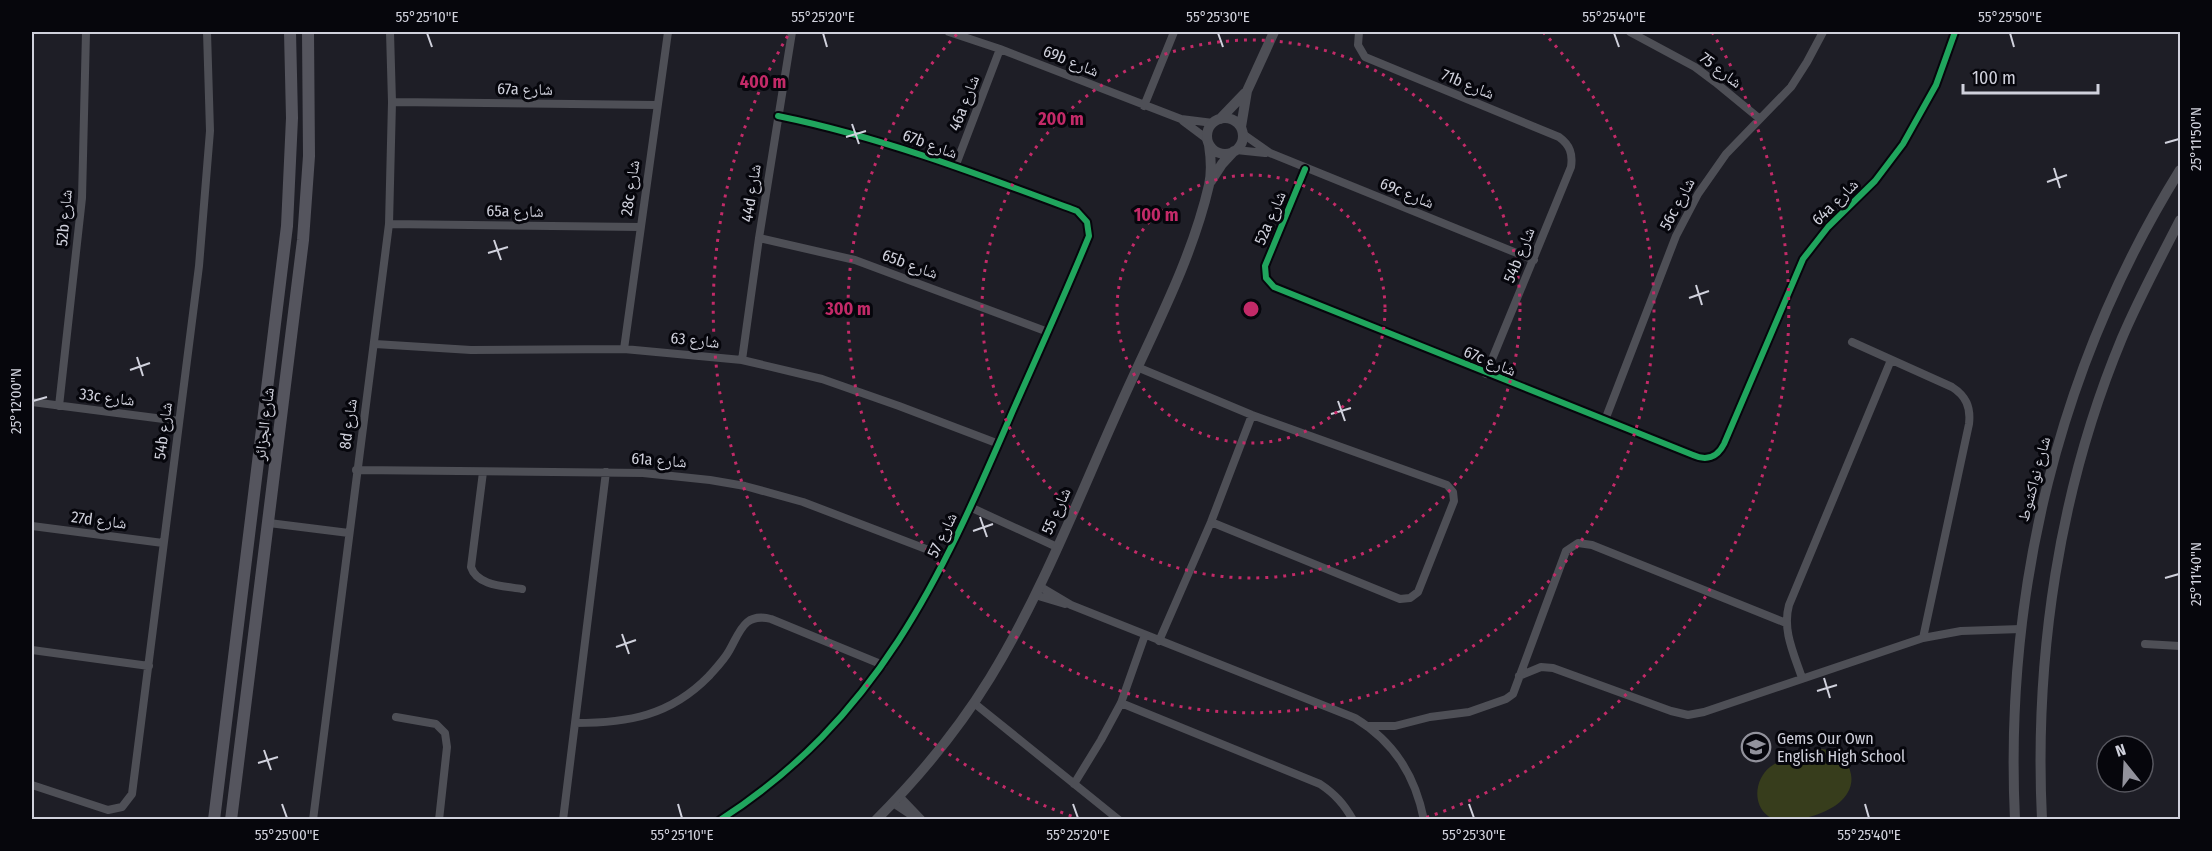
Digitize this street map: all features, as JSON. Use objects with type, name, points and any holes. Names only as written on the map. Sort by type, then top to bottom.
[{"type":"main road","name":"شارع الجزائر","points":[[231,819],[303,240],[309,156],[308,32]]},
{"type":"main road","name":"شارع الجزائر","points":[[214,819],[287,226],[292,127],[289,33]]},
{"type":"street","name":"52b شارع","points":[[59,406],[82,198],[87,32]]},
{"type":"street","name":"54b شارع","points":[[32,785],[101,808],[122,807],[132,794],[199,267],[207,177],[210,103],[207,32]]},
{"type":"street","name":"8d شارع","points":[[313,819],[389,224],[392,102],[390,32]]},
{"type":"street","name":"28c شارع","points":[[624,349],[668,32]]},
{"type":"street","name":"44d شارع","points":[[742,360],[777,116],[792,32]]},
{"type":"street","name":"69b شارع","points":[[949,32],[1000,49],[1181,119],[1216,121]]},
{"type":"street","points":[[1144,106],[1174,32]]},
{"type":"street","points":[[1247,91],[1207,133],[1208,142],[1218,152],[1223,154],[1235,151],[1240,146],[1247,91],[1274,32]]},
{"type":"street","name":"71b شارع","points":[[1359,32],[1358,45],[1361,53],[1372,61],[1559,137],[1569,147]]},
{"type":"street","name":"شارع 75","points":[[1630,32],[1695,68],[1760,119]]},
{"type":"street","name":"56c شارع","points":[[1605,420],[1686,215],[1702,187],[1726,154],[1791,87],[1823,32]]},
{"type":"street","name":"64a شارع","points":[[1710,458],[1721,450],[1724,444],[1803,259],[1828,227],[1875,181],[1903,144],[1936,85],[1955,32]]},
{"type":"street","name":"46a شارع","points":[[956,167],[1000,49]]},
{"type":"street","name":"67a شارع","points":[[392,102],[657,105]]},
{"type":"street","name":"67b شارع","points":[[777,116],[868,137],[1070,208]]},
{"type":"street","name":"69b شارع","points":[[1181,119],[1208,142]]},
{"type":"street","points":[[1216,121],[1232,119],[1242,130]]},
{"type":"street","name":"69c شارع","points":[[1242,130],[1270,153],[1305,169],[1534,260]]},
{"type":"street","name":"شارع 55","points":[[1208,142],[1211,163],[1210,184]]},
{"type":"street","name":"54b شارع","points":[[1486,374],[1571,166],[1572,153],[1569,147]]},
{"type":"street","name":"69c شارع","points":[[1235,151],[1270,153]]},
{"type":"street","name":"شارع 55","points":[[876,819],[936,753],[974,703],[1006,651],[1037,591],[1175,284],[1210,184],[1222,164],[1235,151]]},
{"type":"street","name":"52a شارع","points":[[1266,278],[1268,259],[1305,169]]},
{"type":"street","name":"شارع نواكشوط","points":[[2015,819],[2014,741],[2021,629],[2033,544],[2042,502],[2080,375],[2113,293],[2181,171]]},
{"type":"street","name":"شارع 57","points":[[720,819],[782,775],[819,741],[853,705],[883,665],[916,614],[947,557],[999,444],[1089,236],[1089,229],[1083,215],[1070,208]]},
{"type":"street","points":[[2042,819],[2042,721],[2046,651],[2053,590],[2070,506],[2092,423],[2122,338],[2181,220]]},
{"type":"street","name":"65a شارع","points":[[389,224],[640,227]]},
{"type":"street","name":"65b شارع","points":[[759,238],[855,260],[1048,332]]},
{"type":"street","name":"67c شارع","points":[[1266,278],[1269,284],[1280,290],[1486,374],[1693,456],[1710,458]]},
{"type":"street","points":[[1852,342],[1959,392],[1965,398],[1970,415],[1923,638]]},
{"type":"street","name":"شارع 63","points":[[375,344],[460,350],[624,349],[742,360],[822,379],[999,444]]},
{"type":"street","points":[[1802,678],[1786,623],[1789,605],[1892,360]]},
{"type":"street","points":[[1137,367],[1252,415],[1447,485],[1453,492],[1454,501],[1418,592],[1410,598],[1400,599],[1211,522]]},
{"type":"street","name":"33c شارع","points":[[32,402],[179,422]]},
{"type":"street","points":[[1159,641],[1211,522],[1252,415]]},
{"type":"street","name":"61a شارع","points":[[356,470],[606,472],[693,477],[779,494],[845,516],[947,557]]},
{"type":"street","points":[[483,472],[471,567],[473,574],[478,579],[522,590]]},
{"type":"street","points":[[563,819],[606,472]]},
{"type":"street","points":[[970,507],[1057,547]]},
{"type":"street","points":[[269,523],[349,533]]},
{"type":"street","name":"27d شارع","points":[[32,526],[163,543]]},
{"type":"street","points":[[1368,726],[1407,724],[1430,717],[1455,714],[1482,708],[1513,694],[1566,551],[1578,543],[1593,545],[1786,623]]},
{"type":"street","points":[[1037,591],[1355,718],[1393,748],[1403,762],[1418,792],[1425,819]]},
{"type":"street","points":[[574,723],[612,723],[632,720],[669,706],[702,683],[716,669],[746,623],[762,616],[883,665]]},
{"type":"street","points":[[1519,676],[1541,667],[1553,668],[1671,711],[1688,715],[1923,638],[1961,631],[2021,629]]},
{"type":"street","points":[[1074,784],[1121,703],[1145,635]]},
{"type":"street","points":[[2145,644],[2181,646]]},
{"type":"street","points":[[32,650],[149,666]]},
{"type":"street","points":[[974,703],[1119,819]]},
{"type":"street","points":[[1121,703],[1320,784],[1335,794],[1353,819]]},
{"type":"street","points":[[396,717],[436,724],[445,733],[447,747],[439,819]]},
{"type":"street","points":[[896,799],[920,819]]},
{"type":"green space","points":[[1822,749],[1839,756],[1849,768],[1851,784],[1842,800],[1825,811],[1803,818],[1779,820],[1768,816],[1759,805],[1757,792],[1765,772],[1775,763],[1788,757]]},
{"type":"cycle path","points":[[1305,169],[1265,266],[1266,278],[1274,287],[1693,455],[1707,458],[1715,455],[1724,444],[1803,259],[1828,227],[1875,181],[1903,144],[1936,85],[1955,32]]},
{"type":"cycle path","points":[[720,820],[775,780],[822,737],[862,691],[898,642],[958,534],[1089,236],[1087,222],[1077,211],[966,170],[892,146],[854,134],[778,116]]},
{"type":"place","name":"Gems Our Own English High School","points":[[1756,747]]}]
